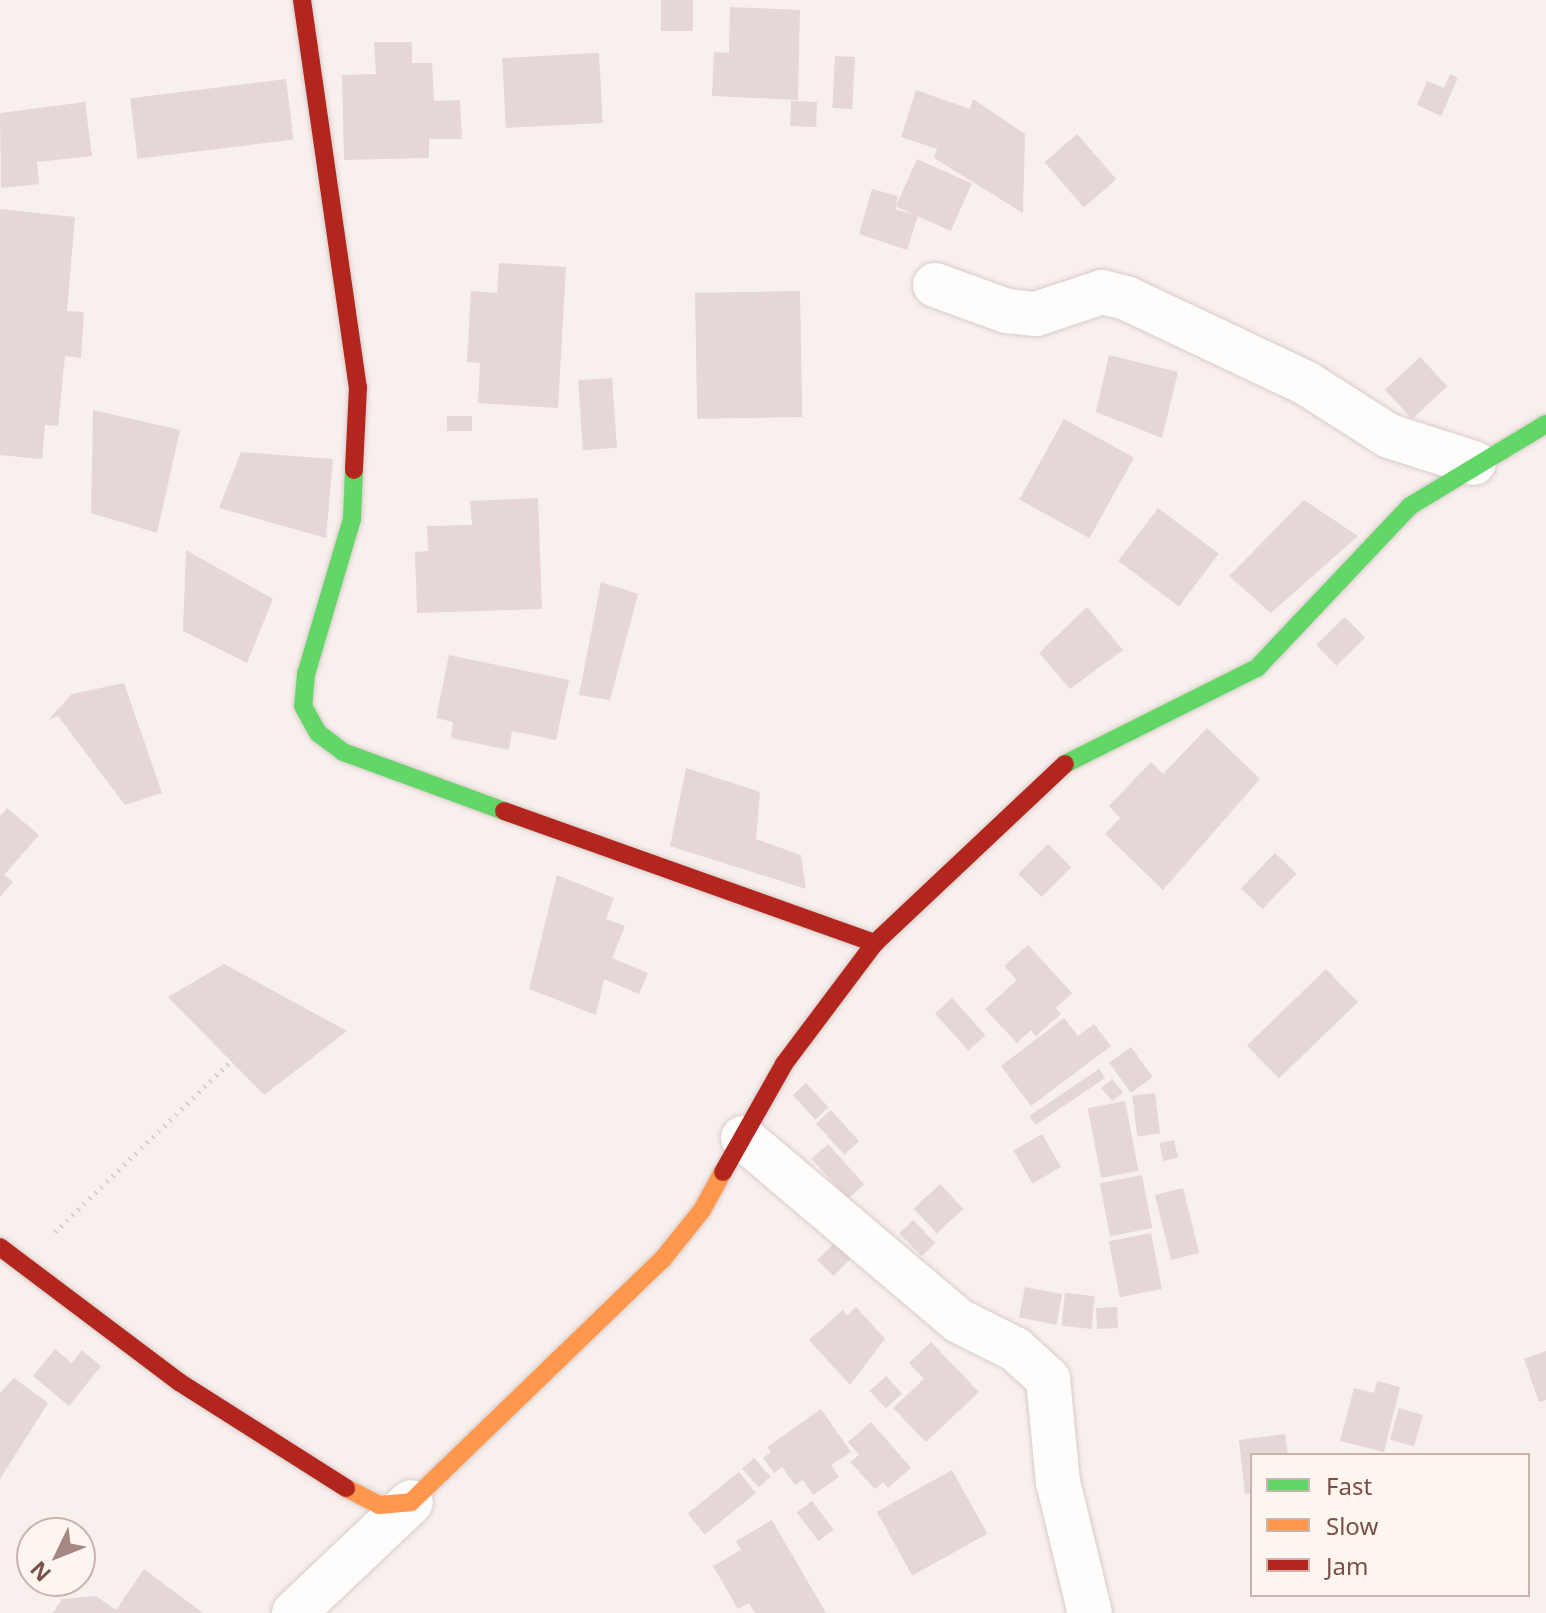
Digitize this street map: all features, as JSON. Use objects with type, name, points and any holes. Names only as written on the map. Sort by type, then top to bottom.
[{"type":"street","points":[[302,0],[358,387],[352,519],[306,674],[303,706],[318,733],[343,752],[387,769],[875,943]]},
{"type":"street","points":[[935,285],[1007,311],[1036,314],[1102,292],[1126,298],[1306,383],[1389,436],[1474,463]]},
{"type":"street","points":[[294,1613],[662,1260],[702,1210],[784,1064],[875,943],[1076,754],[1257,668],[1410,506],[1474,463],[1546,424]]},
{"type":"street","points":[[743,1138],[959,1321],[1015,1349],[1048,1379],[1058,1482],[1090,1613]]},
{"type":"street","points":[[0,1247],[179,1382],[336,1483],[379,1505],[411,1502]]},
{"type":"path","points":[[22,1262],[231,1061]]},
{"type":"building","points":[[661,0],[693,0],[693,31],[661,31]]},
{"type":"building","points":[[730,7],[800,10],[798,100],[712,96],[714,52],[729,53]]},
{"type":"building","points":[[374,42],[412,42],[412,63],[432,63],[434,101],[460,100],[462,139],[429,139],[429,158],[344,160],[342,75],[376,74]]},
{"type":"building","points":[[599,53],[603,123],[506,128],[502,58]]},
{"type":"building","points":[[835,56],[855,57],[852,109],[832,108]]},
{"type":"building","points":[[1450,74],[1458,78],[1441,116],[1417,105],[1427,81],[1444,88]]},
{"type":"building","points":[[286,79],[293,140],[138,159],[130,98]]},
{"type":"building","points":[[916,90],[970,109],[973,99],[1025,134],[1023,213],[934,158],[937,149],[901,137]]},
{"type":"building","points":[[791,101],[817,102],[816,127],[790,126]]},
{"type":"building","points":[[85,102],[92,156],[37,162],[39,184],[1,188],[0,113]]},
{"type":"building","points":[[1077,134],[1116,179],[1084,207],[1045,162]]},
{"type":"building","points":[[917,159],[972,183],[951,231],[896,207]]},
{"type":"building","points":[[872,189],[898,196],[895,209],[918,216],[907,250],[859,234]]},
{"type":"building","points":[[0,209],[75,217],[67,311],[84,312],[81,358],[65,356],[58,426],[45,425],[42,459],[0,455]]},
{"type":"building","points":[[499,263],[566,267],[558,408],[478,403],[480,363],[467,362],[471,291],[497,293]]},
{"type":"building","points":[[800,291],[802,417],[697,419],[695,293]]},
{"type":"building","points":[[1109,355],[1178,372],[1162,438],[1096,412]]},
{"type":"building","points":[[1420,357],[1447,386],[1412,419],[1385,390]]},
{"type":"building","points":[[612,378],[617,448],[583,450],[578,380]]},
{"type":"building","points":[[93,410],[180,430],[157,533],[91,513]]},
{"type":"building","points":[[447,416],[472,416],[472,431],[447,431]]},
{"type":"building","points":[[1064,419],[1134,458],[1089,538],[1019,499]]},
{"type":"building","points":[[241,452],[333,459],[326,538],[219,508]]},
{"type":"building","points":[[538,498],[542,609],[417,613],[415,552],[428,551],[427,526],[472,525],[470,501]]},
{"type":"building","points":[[1304,500],[1358,536],[1271,613],[1229,576]]},
{"type":"building","points":[[1158,508],[1219,554],[1179,606],[1118,561]]},
{"type":"building","points":[[186,550],[273,599],[247,663],[183,631]]},
{"type":"building","points":[[601,582],[638,594],[610,700],[579,695]]},
{"type":"building","points":[[1087,607],[1123,650],[1070,689],[1039,653]]},
{"type":"building","points":[[1345,617],[1365,638],[1336,666],[1316,645]]},
{"type":"building","points":[[449,655],[569,680],[556,740],[512,731],[509,750],[451,738],[453,722],[436,718]]},
{"type":"building","points":[[124,683],[162,793],[125,805],[58,716],[48,720],[72,694]]},
{"type":"building","points":[[1207,728],[1260,779],[1163,890],[1105,834],[1120,818],[1109,806],[1151,762],[1163,774]]},
{"type":"building","points":[[686,768],[760,792],[756,839],[801,855],[806,889],[670,846]]},
{"type":"building","points":[[7,808],[39,835],[4,875],[13,882],[0,897],[0,816]]},
{"type":"building","points":[[1048,844],[1071,867],[1042,897],[1018,874]]},
{"type":"building","points":[[1275,853],[1297,874],[1263,909],[1241,888]]},
{"type":"building","points":[[557,875],[614,898],[606,919],[625,926],[612,958],[648,973],[639,994],[604,979],[596,1015],[529,989]]},
{"type":"building","points":[[1028,945],[1072,993],[1056,1008],[1061,1014],[1036,1036],[1031,1030],[1017,1043],[985,1009],[1017,980],[1004,966]]},
{"type":"building","points":[[224,964],[347,1031],[264,1095],[168,997]]},
{"type":"building","points":[[1326,969],[1358,1002],[1279,1079],[1247,1045]]},
{"type":"building","points":[[952,998],[985,1035],[968,1051],[935,1013]]},
{"type":"building","points":[[1064,1018],[1078,1036],[1094,1024],[1111,1046],[1031,1106],[1001,1066]]},
{"type":"building","points":[[1131,1047],[1153,1077],[1131,1093],[1109,1063]]},
{"type":"building","points":[[1099,1069],[1105,1078],[1036,1125],[1029,1116]]},
{"type":"building","points":[[1112,1079],[1123,1092],[1112,1101],[1101,1088]]},
{"type":"building","points":[[806,1083],[829,1107],[815,1119],[793,1095]]},
{"type":"building","points":[[1155,1093],[1160,1134],[1137,1136],[1132,1096]]},
{"type":"building","points":[[1125,1101],[1139,1171],[1101,1178],[1088,1108]]},
{"type":"building","points":[[831,1110],[859,1141],[844,1155],[816,1123]]},
{"type":"building","points":[[1042,1134],[1061,1167],[1032,1183],[1013,1150]]},
{"type":"building","points":[[1174,1140],[1178,1158],[1163,1161],[1159,1143]]},
{"type":"building","points":[[828,1144],[864,1184],[848,1199],[812,1159]]},
{"type":"building","points":[[1142,1175],[1152,1228],[1110,1236],[1100,1183]]},
{"type":"building","points":[[940,1184],[963,1209],[937,1233],[914,1209]]},
{"type":"building","points":[[1183,1188],[1199,1253],[1171,1260],[1155,1195]]},
{"type":"building","points":[[913,1220],[935,1243],[922,1256],[899,1233]]},
{"type":"building","points":[[1151,1233],[1162,1289],[1120,1297],[1109,1241]]},
{"type":"building","points":[[835,1242],[851,1258],[834,1276],[817,1260]]},
{"type":"building","points":[[1025,1287],[1062,1294],[1056,1325],[1019,1317]]},
{"type":"building","points":[[1065,1293],[1095,1296],[1091,1329],[1062,1326]]},
{"type":"building","points":[[856,1307],[885,1339],[850,1385],[809,1340],[843,1310],[847,1316]]},
{"type":"building","points":[[1117,1307],[1118,1328],[1097,1329],[1096,1308]]},
{"type":"building","points":[[931,1342],[979,1392],[926,1442],[893,1408],[924,1379],[909,1363]]},
{"type":"building","points":[[55,1349],[72,1363],[82,1350],[101,1366],[69,1406],[33,1376]]},
{"type":"building","points":[[1546,1351],[1546,1400],[1539,1402],[1524,1359]]},
{"type":"building","points":[[886,1376],[902,1394],[886,1409],[870,1391]]},
{"type":"building","points":[[14,1378],[48,1403],[0,1479],[0,1393]]},
{"type":"building","points":[[1377,1381],[1400,1387],[1384,1452],[1340,1441],[1354,1388],[1374,1393]]},
{"type":"building","points":[[1399,1408],[1423,1415],[1414,1447],[1390,1440]]},
{"type":"building","points":[[821,1409],[851,1452],[831,1465],[839,1477],[813,1495],[803,1480],[795,1485],[782,1467],[774,1473],[763,1458],[771,1452],[767,1447]]},
{"type":"building","points":[[871,1422],[911,1468],[888,1488],[883,1482],[875,1489],[850,1462],[859,1455],[848,1442]]},
{"type":"building","points":[[1285,1434],[1288,1453],[1250,1453],[1250,1493],[1245,1494],[1239,1440]]},
{"type":"building","points":[[754,1458],[771,1477],[759,1487],[742,1469]]},
{"type":"building","points":[[952,1470],[987,1534],[912,1576],[877,1512]]},
{"type":"building","points":[[739,1472],[756,1493],[705,1535],[688,1514]]},
{"type":"building","points":[[812,1501],[834,1530],[818,1541],[797,1512]]},
{"type":"building","points":[[772,1520],[826,1613],[755,1613],[749,1603],[738,1609],[713,1566],[741,1550],[736,1541]]},
{"type":"building","points":[[144,1569],[203,1613],[53,1613],[62,1599],[96,1596],[116,1610]]},
{"type":"traffic: fast","points":[[1065,764],[1257,668],[1410,506],[1546,424]]},
{"type":"traffic: fast","points":[[354,470],[352,519],[306,674],[303,706],[318,733],[343,752],[504,811]]},
{"type":"traffic: slow","points":[[346,1488],[379,1505],[411,1502],[662,1260],[702,1210],[723,1172]]},
{"type":"traffic: jam","points":[[302,0],[358,387],[354,470]]},
{"type":"traffic: jam","points":[[723,1172],[784,1064],[875,943],[1065,764]]},
{"type":"traffic: jam","points":[[504,811],[875,943]]},
{"type":"traffic: jam","points":[[0,1247],[179,1382],[346,1488]]}]
